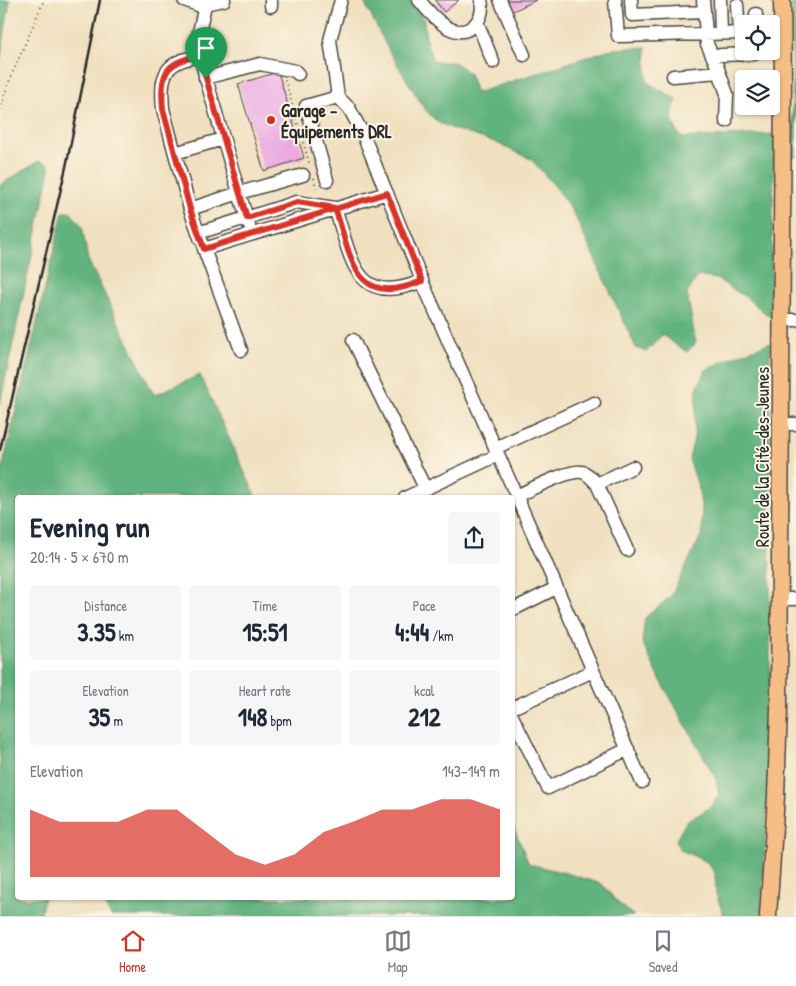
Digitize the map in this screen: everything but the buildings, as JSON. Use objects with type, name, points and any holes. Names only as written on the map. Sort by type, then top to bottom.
[{"type":"main road","name":"Route de la Cité-des-Jeunes","points":[[768,915],[789,599],[789,320],[782,0]]},
{"type":"street","points":[[184,0],[198,4],[224,0]]},
{"type":"street","points":[[341,0],[330,35],[338,96],[350,108],[356,118],[422,281],[642,782]]},
{"type":"street","points":[[419,0],[440,23],[459,31],[468,29],[476,22],[482,10],[481,0]]},
{"type":"street","points":[[500,0],[524,55]]},
{"type":"street","points":[[622,0],[615,0],[618,36],[735,33]]},
{"type":"street","points":[[631,0],[632,15],[704,6],[707,44],[720,72],[727,94],[726,121]]},
{"type":"street","points":[[720,0],[722,33]]},
{"type":"street","points":[[206,2],[198,37],[200,56],[252,234]]},
{"type":"street","points":[[737,5],[738,15]]},
{"type":"street","points":[[476,22],[493,62]]},
{"type":"street","points":[[713,57],[735,55]]},
{"type":"street","points":[[200,56],[184,58],[169,68],[164,80],[163,109],[190,209],[241,350]]},
{"type":"street","points":[[206,78],[260,64],[295,71],[298,74]]},
{"type":"street","points":[[673,76],[720,72]]},
{"type":"street","points":[[327,180],[306,106],[338,96]]},
{"type":"street","points":[[175,153],[223,139]]},
{"type":"street","points":[[190,209],[308,172]]},
{"type":"street","points":[[204,249],[387,193]]},
{"type":"street","points":[[198,233],[297,202],[335,208]]},
{"type":"street","points":[[335,208],[355,269],[362,279],[371,286],[384,290],[409,286],[422,281]]},
{"type":"street","points":[[353,340],[425,488]]},
{"type":"street","points":[[411,495],[594,403]]},
{"type":"street","points":[[597,484],[633,467]]},
{"type":"street","points":[[516,496],[572,472],[582,472],[597,484],[627,550]]},
{"type":"street","points":[[515,608],[556,588]]},
{"type":"street","points":[[515,707],[593,670]]},
{"type":"street","points":[[515,722],[548,788],[628,749]]},
{"type":"path","points":[[0,110],[10,79],[44,0]]},
{"type":"path","points":[[282,73],[308,172],[316,188]]},
{"type":"green space","points":[[0,0],[10,0],[0,62]]},
{"type":"green space","points":[[363,0],[410,0],[424,20],[427,45],[434,62],[454,62],[469,73],[476,93],[611,49],[646,47],[647,82],[677,100],[672,115],[676,128],[682,138],[775,134],[770,317],[747,298],[717,279],[698,276],[687,293],[696,343],[687,352],[662,335],[646,352],[636,348],[575,216],[558,190],[531,159],[492,141],[437,122],[424,108],[389,51]]},
{"type":"green space","points":[[791,0],[796,0],[796,157],[792,155],[793,68]]},
{"type":"green space","points":[[39,161],[48,164],[50,170],[0,404],[0,185]]},
{"type":"green space","points":[[63,212],[70,212],[82,226],[88,260],[154,395],[200,375],[255,495],[15,495],[15,900],[44,900],[40,916],[0,916],[0,478]]},
{"type":"green space","points":[[770,343],[770,748],[761,916],[724,916],[716,894],[715,873],[707,862],[681,850],[676,840],[686,822],[711,807],[719,795],[716,779],[660,679],[642,642],[645,618],[671,596],[702,534],[702,510],[698,486],[689,459],[694,438],[697,388],[706,370],[732,357]]},
{"type":"green space","points":[[515,831],[529,864],[602,884],[617,902],[634,916],[111,916],[102,900],[515,900]]},
{"type":"railway","points":[[0,450],[66,167],[100,0]]},
{"type":"place","name":"Garage - Équipements DRL","points":[[271,120]]},
{"type":"route","points":[[206,78],[200,56],[184,58],[169,68],[164,80],[162,95],[163,109],[190,209],[204,249],[335,208],[387,193],[422,281],[409,286],[384,290],[371,286],[362,279],[355,269],[335,208],[297,202],[247,218],[206,78]]}]
